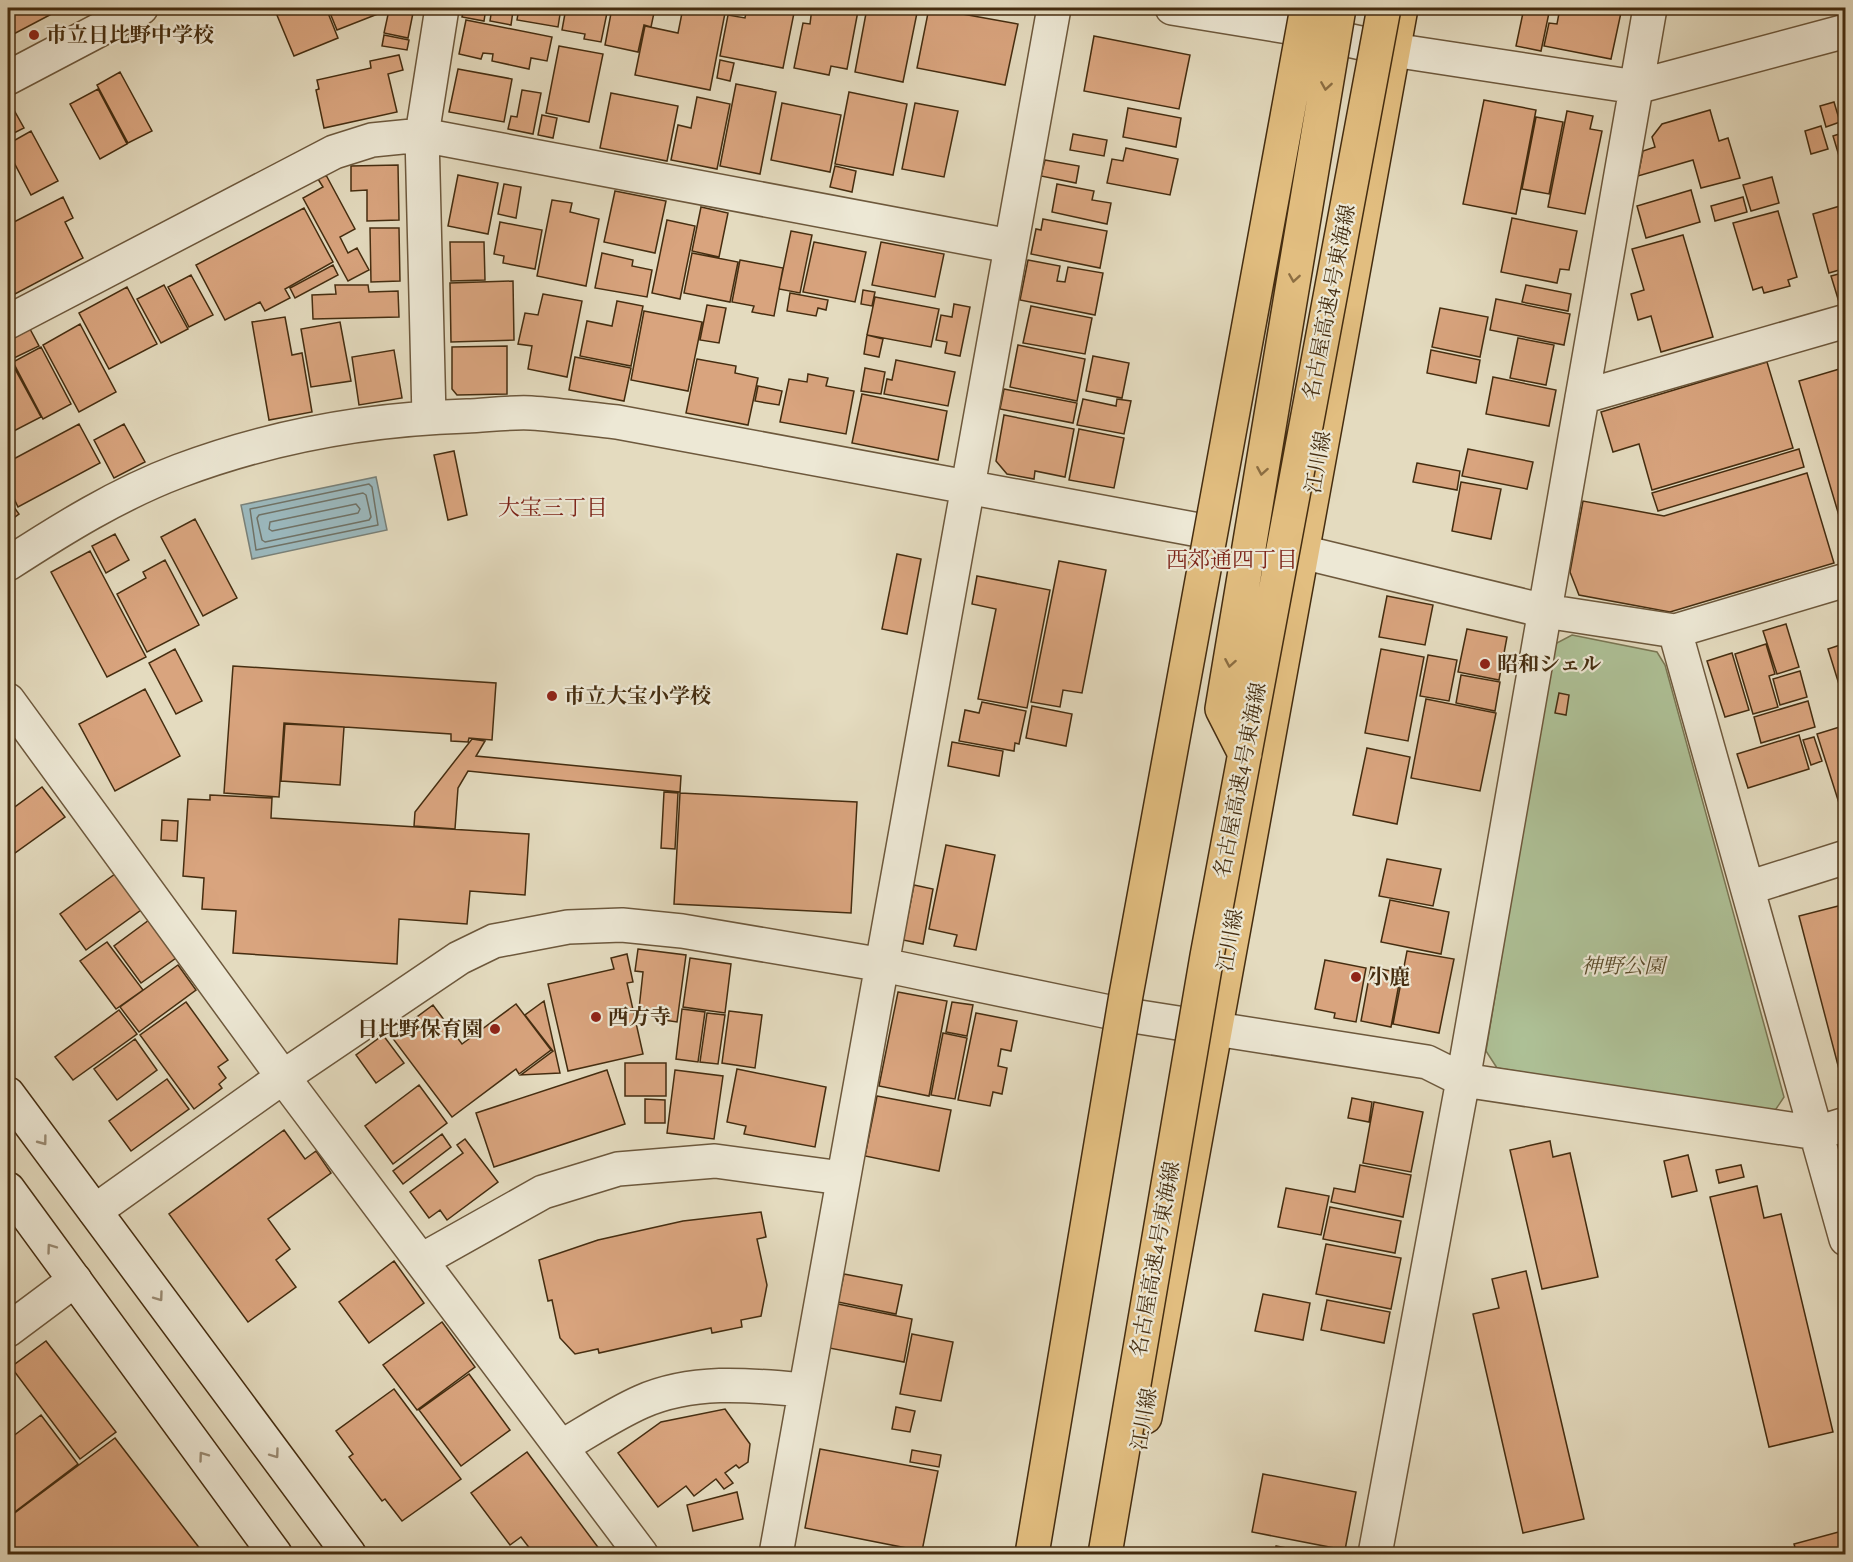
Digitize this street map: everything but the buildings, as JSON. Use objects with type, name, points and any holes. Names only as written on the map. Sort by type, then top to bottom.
[{"type":"main road","points":[[1245,754],[1222,708],[1339,8]]},
{"type":"main road","name":"名古屋高速4号東海線","points":[[1105,1554],[1207,956],[1384,8]]},
{"type":"main road","name":"江川線","points":[[1120,1554],[1401,8]]},
{"type":"main road","points":[[1019,1554],[1114,1013],[1204,531],[1295,14]]},
{"type":"main road","points":[[1032,1554],[1295,14]]},
{"type":"street","points":[[8,78],[141,8]]},
{"type":"street","points":[[429,417],[422,135],[442,8]]},
{"type":"street","points":[[776,1554],[1054,8]]},
{"type":"street","points":[[1172,8],[1295,14],[1393,50],[1636,87],[1845,31]]},
{"type":"street","points":[[1376,1554],[1463,1080],[1650,8]]},
{"type":"street","points":[[8,322],[334,152],[372,140],[422,135],[1010,246]]},
{"type":"street","points":[[1582,397],[1845,321]]},
{"type":"street","points":[[8,564],[56,532],[178,471],[308,433],[360,423],[429,417],[529,413],[617,422],[1204,531]]},
{"type":"street","points":[[1302,552],[1545,611],[1675,632],[1845,580]]},
{"type":"street","points":[[1675,632],[1748,888],[1831,1129],[1845,1239]]},
{"type":"street","points":[[8,700],[283,1077],[641,1554]]},
{"type":"street","points":[[1748,888],[1845,857]]},
{"type":"street","points":[[95,1211],[283,1077],[459,958],[494,941],[568,927],[632,926],[682,931],[883,965],[1114,1013],[1427,1062],[1463,1080],[1831,1129]]},
{"type":"street","points":[[8,1094],[349,1554]]},
{"type":"street","points":[[422,1260],[543,1192],[618,1169],[715,1161],[842,1178]]},
{"type":"street","points":[[8,1189],[275,1554]]},
{"type":"street","points":[[8,1330],[75,1280]]},
{"type":"street","points":[[561,1447],[642,1401],[674,1392],[703,1386],[736,1384],[805,1390]]},
{"type":"green space","name":"神野公園","points":[[1572,635],[1657,652],[1665,665],[1784,1097],[1774,1112],[1497,1068],[1486,1051],[1553,645]]},
{"type":"water","points":[[376,477],[387,530],[252,559],[241,505]]},
{"type":"place","name":"市立日比野中学校","points":[[34,35]]},
{"type":"place","name":"昭和シェル","points":[[1485,664]]},
{"type":"place","name":"市立大宝小学校","points":[[552,696]]},
{"type":"place","name":"小鹿","points":[[1356,977]]},
{"type":"place","name":"西方寺","points":[[596,1017]]},
{"type":"place","name":"日比野保育園","points":[[495,1029]]},
{"type":"district","name":"大宝三丁目","points":[[553,507]]},
{"type":"district","name":"西郊通四丁目","points":[[1232,559]]}]
